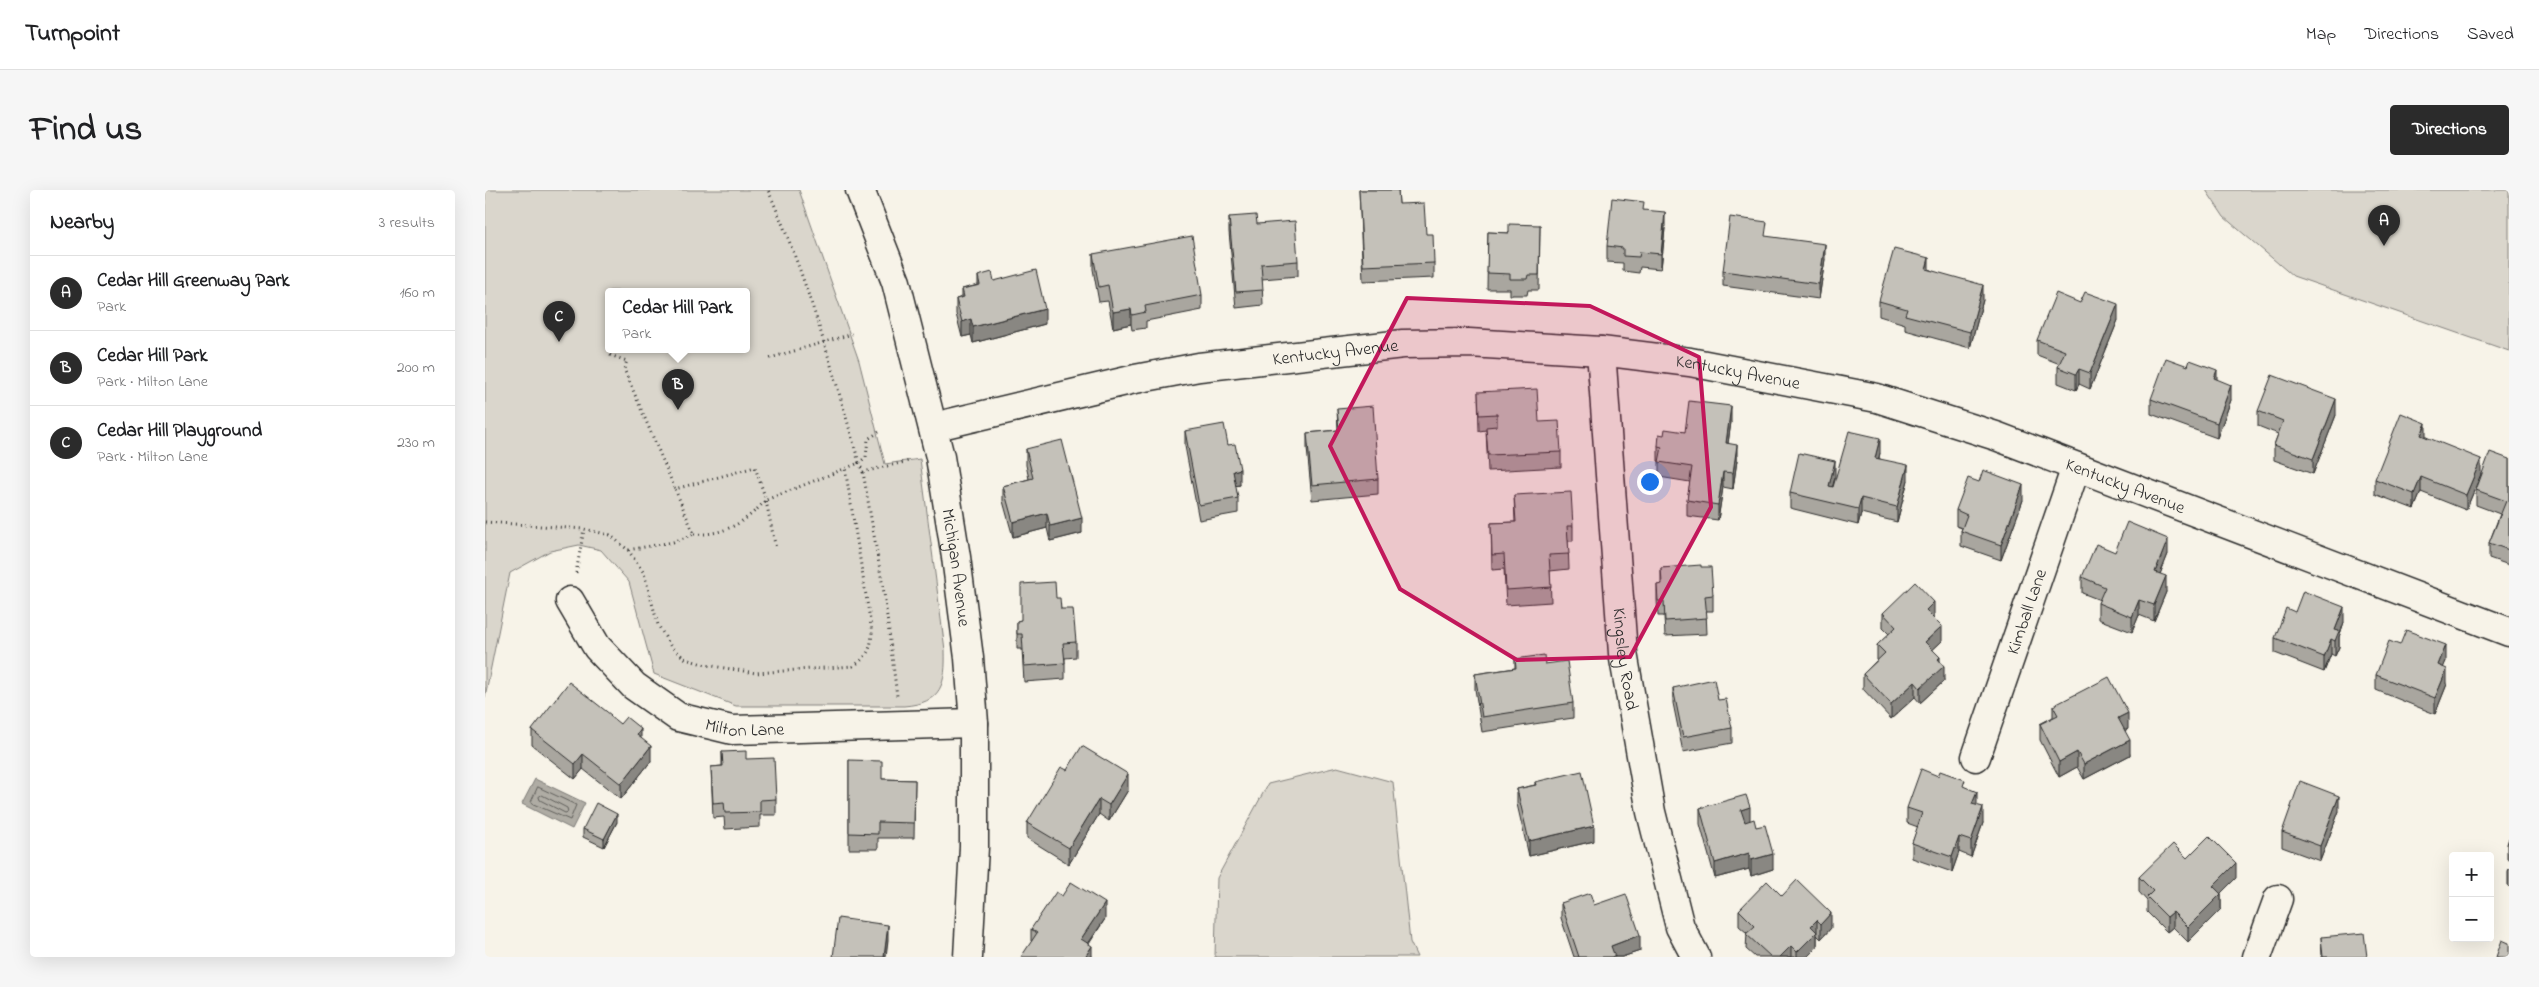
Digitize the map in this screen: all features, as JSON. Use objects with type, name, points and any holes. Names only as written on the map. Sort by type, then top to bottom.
[{"type":"street","name":"Michigan Avenue","points":[[861,190],[896,282],[940,457],[956,556],[969,658],[973,723],[974,847],[968,957]]},
{"type":"street","name":"Kentucky Avenue","points":[[933,427],[1135,379],[1236,362],[1403,344],[1439,343],[1601,351],[1690,362],[1869,396],[1996,436],[2509,632]]},
{"type":"street","name":"Kingsley Road","points":[[1601,351],[1623,653],[1629,701],[1651,812],[1680,927],[1696,957]]},
{"type":"street","name":"Kimball Lane","points":[[1976,757],[2076,468]]},
{"type":"street","name":"Milton Lane","points":[[570,601],[597,647],[634,686],[678,717],[732,730],[973,723]]},
{"type":"street","points":[[2257,957],[2278,899]]},
{"type":"path","points":[[768,190],[789,238],[824,343],[863,472],[884,593],[900,725]]},
{"type":"path","points":[[770,358],[852,334]]},
{"type":"path","points":[[611,355],[627,361],[624,369],[694,534]]},
{"type":"path","points":[[628,550],[673,542],[694,534],[709,535],[748,519],[766,500],[859,463],[866,457],[868,439],[879,432]]},
{"type":"path","points":[[863,472],[915,459],[940,457]]},
{"type":"path","points":[[675,488],[755,467],[766,500],[776,549]]},
{"type":"path","points":[[485,522],[584,529],[610,535],[628,550],[644,573],[658,624],[671,647],[686,659],[706,665],[756,673],[853,666],[864,659],[871,648],[872,632],[845,468]]},
{"type":"path","points":[[570,601],[584,529]]},
{"type":"highlighted area","points":[[1407,298],[1590,306],[1699,357],[1711,507],[1630,657],[1517,660],[1400,589],[1330,446]]},
{"type":"shaded area","points":[[485,190],[799,190],[859,361],[885,464],[920,459],[945,650],[944,673],[939,690],[927,701],[904,706],[736,706],[654,674],[629,582],[601,550],[579,545],[550,551],[510,573],[485,697]]},
{"type":"shaded area","points":[[2206,190],[2509,190],[2509,351],[2293,276],[2224,217]]},
{"type":"shaded area","points":[[1337,767],[1393,782],[1410,942],[1417,957],[1215,957],[1217,878],[1268,784]]},
{"type":"water","points":[[535,779],[585,803],[572,829],[522,804]]},
{"type":"building","points":[[1359,190],[1398,190],[1399,204],[1424,203],[1426,234],[1433,234],[1434,263],[1363,266]]},
{"type":"building","points":[[1612,198],[1644,202],[1643,210],[1665,212],[1661,254],[1640,252],[1639,257],[1623,256],[1623,248],[1607,246]]},
{"type":"building","points":[[1256,215],[1257,224],[1295,221],[1298,261],[1261,264],[1263,290],[1236,292],[1229,217]]},
{"type":"building","points":[[1730,217],[1767,222],[1765,236],[1825,244],[1819,284],[1723,271]]},
{"type":"building","points":[[1509,224],[1540,225],[1539,275],[1528,275],[1527,279],[1510,279],[1510,274],[1487,273],[1488,232],[1509,233]]},
{"type":"building","points":[[1192,236],[1202,295],[1145,306],[1146,312],[1132,315],[1131,309],[1113,312],[1108,285],[1099,287],[1093,254]]},
{"type":"building","points":[[1894,249],[1929,258],[1926,269],[1983,285],[1970,332],[1905,315],[1907,309],[1879,301]]},
{"type":"building","points":[[1036,270],[1045,309],[973,327],[971,319],[962,322],[956,299],[964,297],[962,289],[980,285],[978,276],[992,272],[994,281]]},
{"type":"building","points":[[2085,292],[2118,304],[2090,373],[2079,369],[2076,374],[2058,367],[2065,351],[2037,340],[2056,293],[2080,303]]},
{"type":"building","points":[[2166,358],[2188,366],[2190,360],[2217,370],[2214,378],[2231,385],[2217,423],[2151,399]]},
{"type":"building","points":[[2272,375],[2336,399],[2313,459],[2274,445],[2283,421],[2258,411]]},
{"type":"building","points":[[1537,389],[1539,422],[1559,421],[1561,452],[1488,455],[1486,427],[1497,426],[1497,414],[1479,415],[1478,392]]},
{"type":"building","points":[[1689,401],[1731,406],[1726,443],[1737,445],[1733,473],[1723,472],[1718,505],[1687,500],[1692,467],[1659,462],[1662,447],[1658,446],[1659,434],[1664,435],[1665,429],[1685,432]]},
{"type":"building","points":[[1373,406],[1378,479],[1312,485],[1307,433],[1339,430],[1337,409]]},
{"type":"building","points":[[2401,413],[2426,423],[2421,435],[2481,459],[2466,495],[2421,477],[2414,494],[2375,479]]},
{"type":"building","points":[[1224,424],[1228,445],[1235,444],[1240,469],[1233,471],[1238,498],[1199,505],[1185,431]]},
{"type":"building","points":[[1849,431],[1880,438],[1875,458],[1908,465],[1897,507],[1861,498],[1858,509],[1790,493],[1799,453],[1835,461],[1829,486],[1833,487]]},
{"type":"building","points":[[1062,440],[1082,518],[1050,526],[1047,513],[1013,522],[1003,486],[1033,478],[1026,449]]},
{"type":"building","points":[[2490,452],[2509,459],[2509,550],[2489,543],[2506,501],[2476,490]]},
{"type":"building","points":[[1983,470],[2023,485],[2001,545],[1961,531],[1967,515],[1956,510],[1968,478],[1979,482]]},
{"type":"building","points":[[1571,492],[1573,526],[1567,526],[1569,554],[1549,555],[1551,587],[1506,590],[1504,554],[1492,555],[1491,523],[1516,522],[1514,495]]},
{"type":"building","points":[[2127,522],[2168,539],[2155,572],[2166,576],[2154,605],[2139,600],[2132,617],[2098,603],[2105,587],[2082,577],[2096,544],[2115,552]]},
{"type":"building","points":[[1701,565],[1701,567],[1711,567],[1713,595],[1705,596],[1707,618],[1665,621],[1664,601],[1658,601],[1657,585],[1662,584],[1661,568]]},
{"type":"building","points":[[1055,582],[1056,598],[1060,598],[1061,609],[1073,609],[1076,642],[1063,643],[1065,663],[1024,666],[1022,634],[1017,634],[1017,621],[1021,620],[1021,584]]},
{"type":"building","points":[[1915,582],[1934,602],[1926,610],[1942,626],[1925,642],[1940,657],[1938,659],[1944,666],[1920,688],[1915,682],[1891,704],[1863,674],[1885,653],[1877,645],[1896,627],[1883,613]]},
{"type":"building","points":[[2303,591],[2344,607],[2335,630],[2339,631],[2335,641],[2331,639],[2324,657],[2275,638],[2286,608],[2295,612]]},
{"type":"building","points":[[2406,630],[2446,645],[2438,665],[2447,669],[2435,698],[2376,675],[2389,641],[2400,645]]},
{"type":"building","points":[[1544,655],[1545,664],[1567,661],[1573,703],[1482,717],[1475,674],[1516,668],[1515,659]]},
{"type":"building","points":[[2109,677],[2128,713],[2118,718],[2130,740],[2084,764],[2077,752],[2059,762],[2040,724],[2058,715],[2053,706]]},
{"type":"building","points":[[1714,679],[1718,700],[1726,699],[1732,728],[1683,737],[1673,688]]},
{"type":"building","points":[[569,682],[620,724],[626,717],[641,729],[637,735],[651,746],[621,784],[583,754],[575,764],[532,730]]},
{"type":"building","points":[[1082,746],[1128,774],[1109,805],[1099,799],[1069,848],[1027,823],[1061,767],[1067,770]]},
{"type":"building","points":[[746,751],[746,759],[774,758],[776,799],[760,800],[760,812],[725,813],[724,802],[713,803],[711,767],[723,766],[722,752]]},
{"type":"building","points":[[849,760],[882,761],[882,779],[915,780],[914,823],[878,822],[878,834],[849,833]]},
{"type":"building","points":[[1921,769],[1938,776],[1940,771],[1965,780],[1963,786],[1977,792],[1972,804],[1983,807],[1971,841],[1959,837],[1952,857],[1912,843],[1922,813],[1907,808]]},
{"type":"building","points":[[1582,771],[1594,826],[1529,841],[1517,789],[1536,785],[1535,782]]},
{"type":"building","points":[[2300,781],[2339,796],[2320,846],[2282,832]]},
{"type":"building","points":[[1746,795],[1750,807],[1741,810],[1745,822],[1754,819],[1756,827],[1765,825],[1773,854],[1751,860],[1749,853],[1715,863],[1700,808]]},
{"type":"building","points":[[596,803],[617,814],[604,839],[583,829]]},
{"type":"building","points":[[2209,836],[2236,863],[2213,886],[2221,894],[2188,927],[2173,912],[2167,917],[2147,897],[2153,891],[2139,877],[2173,844],[2187,858]]},
{"type":"building","points":[[1797,880],[1831,913],[1821,924],[1817,920],[1811,926],[1817,932],[1797,952],[1791,946],[1780,957],[1771,957],[1746,934],[1755,926],[1739,910],[1767,881],[1782,896]]},
{"type":"building","points":[[1071,882],[1105,903],[1081,939],[1092,946],[1085,957],[1021,957],[1037,933],[1031,929],[1056,892],[1062,896]]},
{"type":"building","points":[[1590,893],[1594,905],[1626,894],[1640,935],[1611,946],[1615,957],[1579,957],[1561,903]]},
{"type":"building","points":[[838,918],[888,925],[884,957],[833,957]]},
{"type":"building","points":[[2364,933],[2367,957],[2323,957],[2321,937]]},
{"type":"building","points":[[2502,940],[2509,943],[2509,957],[2496,957]]},
{"type":"place","name":"Cedar Hill Greenway Park","points":[[2384,246]]},
{"type":"place","name":"Cedar Hill Playground","points":[[559,342]]},
{"type":"place","name":"Cedar Hill Park","points":[[678,410]]}]
